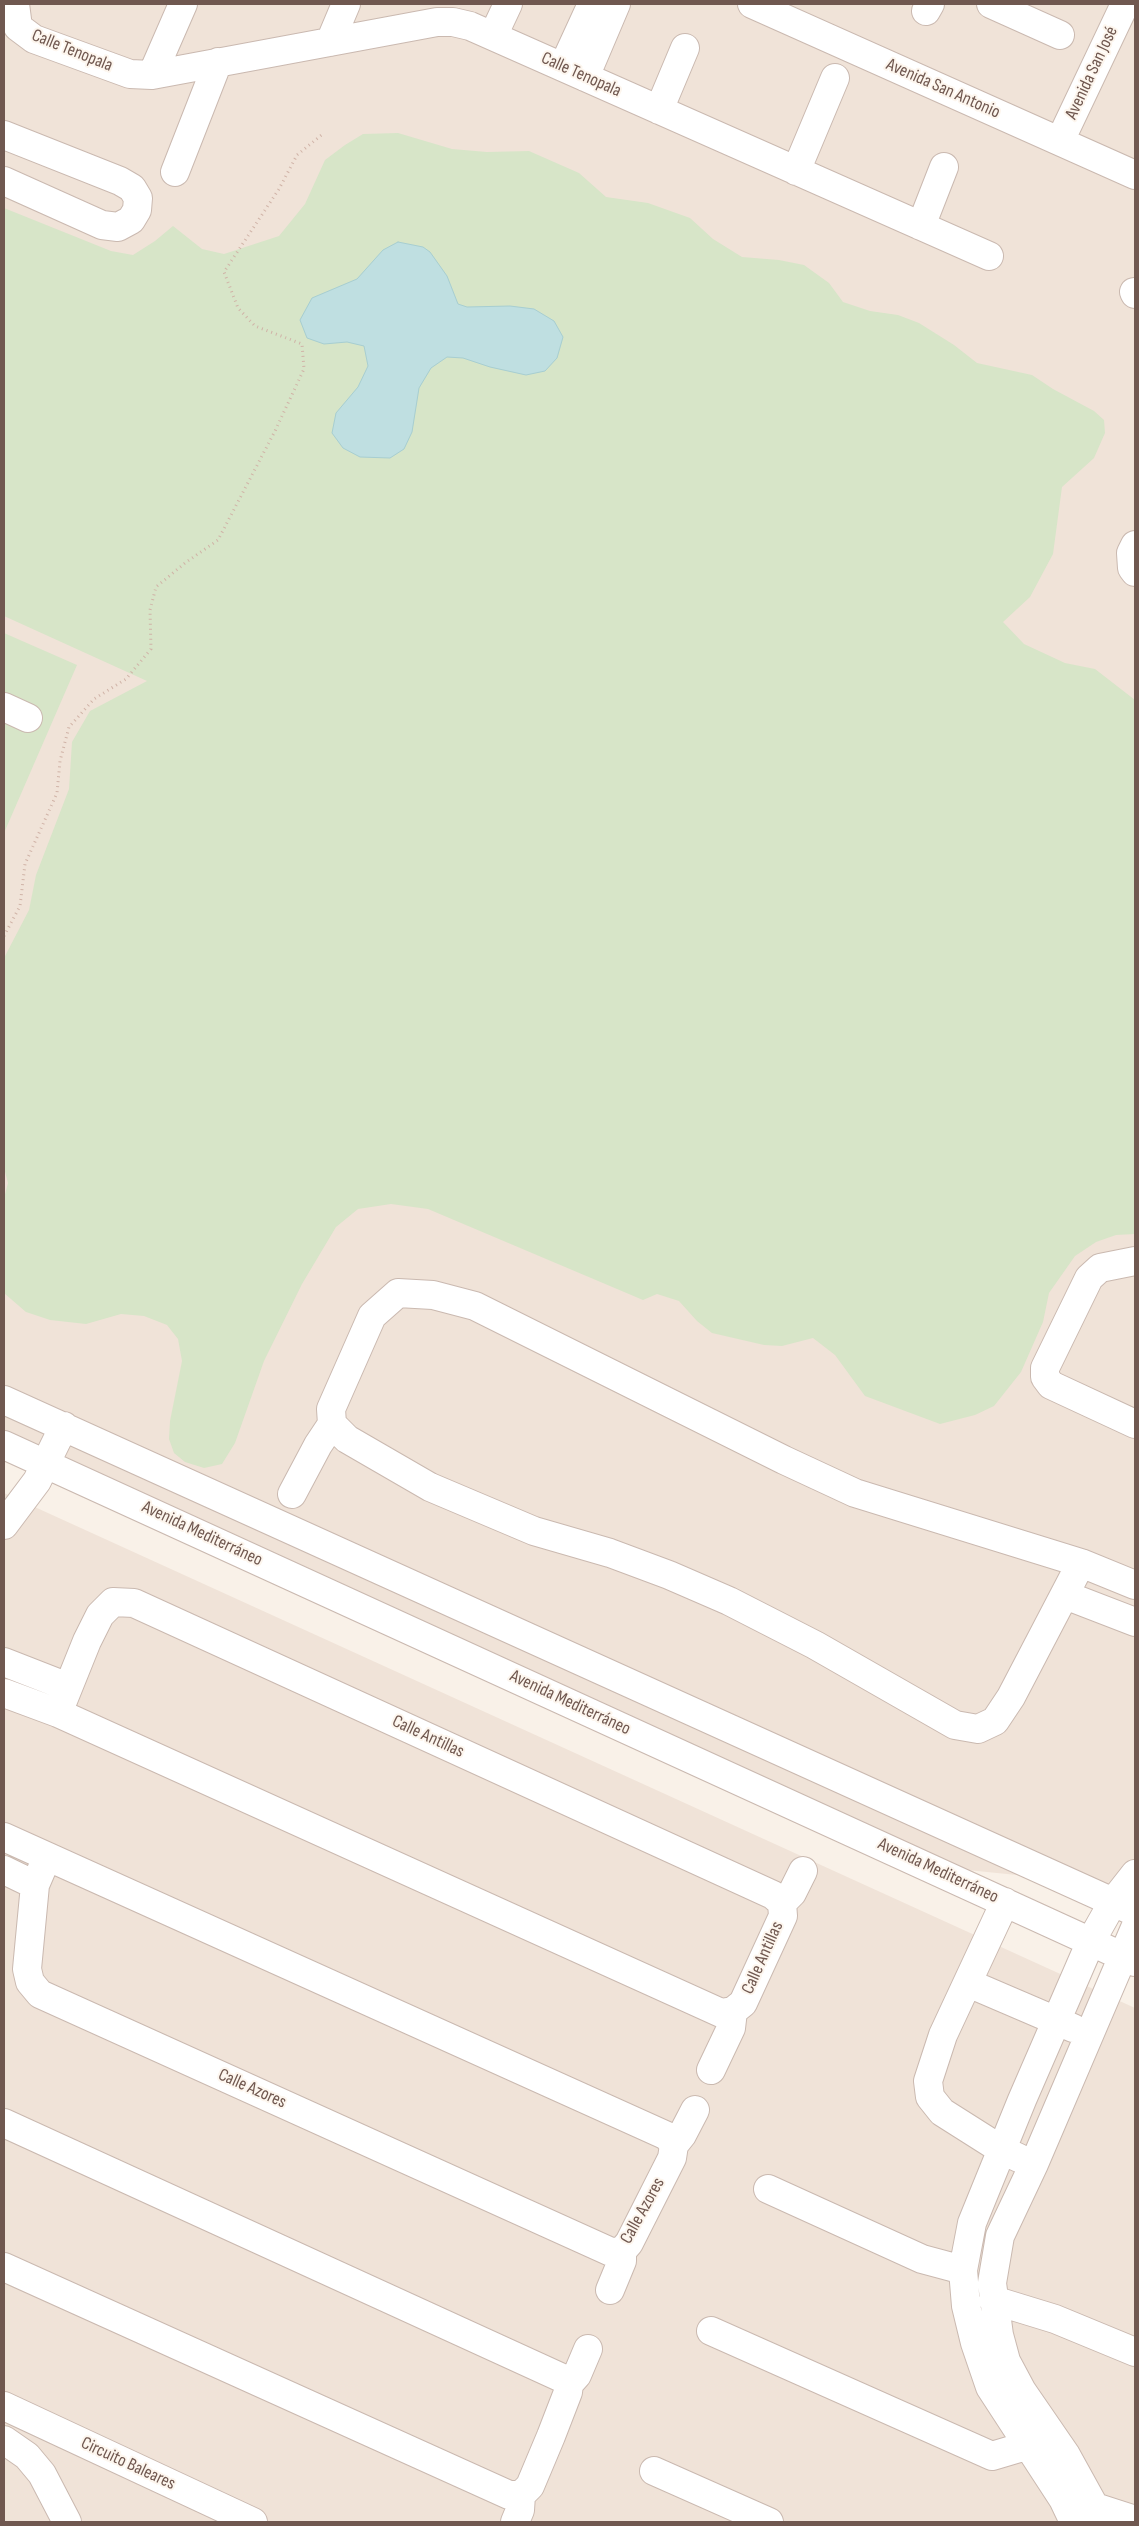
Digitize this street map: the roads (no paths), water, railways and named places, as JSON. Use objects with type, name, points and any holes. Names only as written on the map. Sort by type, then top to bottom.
[{"type":"street","name":"Calle Tenopala","points":[[15,4],[18,27],[34,39],[130,74],[152,75],[437,22],[453,22],[494,36],[989,256]]},
{"type":"street","points":[[152,75],[183,4]]},
{"type":"street","points":[[330,42],[346,4]]},
{"type":"street","points":[[494,36],[508,4]]},
{"type":"street","points":[[574,72],[592,4]]},
{"type":"street","points":[[574,72],[616,4]]},
{"type":"street","name":"Avenida San Antonio","points":[[752,4],[1060,142],[1134,172]]},
{"type":"street","name":"Avenida San José","points":[[1060,142],[1125,4]]},
{"type":"street","points":[[1007,7],[1060,35]]},
{"type":"street","points":[[659,110],[685,48]]},
{"type":"street","points":[[175,172],[218,62]]},
{"type":"street","points":[[796,171],[835,78]]},
{"type":"street","points":[[4,135],[120,181],[132,188],[138,198],[137,210],[131,220],[118,227],[102,225],[4,181]]},
{"type":"street","points":[[921,226],[944,167]]},
{"type":"street","points":[[1135,545],[1131,553],[1132,568],[1135,572]]},
{"type":"street","points":[[1135,1261],[1100,1268],[1089,1278],[1045,1368],[1045,1377],[1051,1385],[1135,1424]]},
{"type":"street","points":[[292,1494],[332,1424],[331,1408],[372,1316],[398,1293],[434,1295],[475,1306],[784,1460],[855,1493],[1081,1563],[1135,1585]]},
{"type":"street","points":[[4,1400],[1124,1907]]},
{"type":"street","points":[[332,1424],[346,1439],[430,1487],[534,1531],[644,1565],[729,1601],[815,1645],[955,1725],[978,1729],[995,1721],[1011,1697],[1081,1563]]},
{"type":"street","points":[[4,1525],[14,1498],[37,1480],[64,1426]]},
{"type":"street","name":"Avenida Mediterráneo","points":[[4,1445],[1129,1959]]},
{"type":"street","points":[[1065,1595],[1135,1622]]},
{"type":"street","name":"Calle Antillas","points":[[4,1693],[58,1713],[721,2013],[733,2011],[743,2003],[783,1916],[782,1903],[773,1895],[134,1603],[113,1602],[100,1615],[58,1713]]},
{"type":"street","points":[[4,1662],[68,1687]]},
{"type":"street","points":[[4,1837],[667,2136],[674,2145]]},
{"type":"street","name":"Calle Azores","points":[[46,1857],[35,1885],[27,1968],[30,1982],[40,1994],[611,2252],[622,2251],[630,2243],[672,2158],[674,2145],[682,2135],[695,2110]]},
{"type":"street","points":[[4,1870],[35,1885]]},
{"type":"street","points":[[782,1903],[792,1893],[803,1871]]},
{"type":"street","points":[[1135,1874],[1124,1907],[1092,1941],[1022,2100],[972,2223],[962,2270],[966,2306],[975,2343],[990,2387],[1063,2499],[1091,2517],[1135,2520]]},
{"type":"street","points":[[1004,1902],[943,2035],[928,2081],[930,2098],[942,2112],[1002,2150],[1034,2164]]},
{"type":"street","points":[[1091,2517],[1066,2454],[1022,2391],[1006,2361],[999,2335],[992,2283],[1000,2236],[1090,2036],[1129,1959],[1135,1928]]},
{"type":"street","points":[[968,1983],[1090,2036]]},
{"type":"street","points":[[711,2070],[731,2028],[733,2011]]},
{"type":"street","points":[[1022,2100],[1055,2114]]},
{"type":"street","points":[[7,2132],[562,2378],[569,2384]]},
{"type":"street","points":[[768,2189],[922,2259],[962,2270]]},
{"type":"street","points":[[610,2290],[622,2262],[622,2251]]},
{"type":"street","points":[[4,2267],[509,2496],[521,2495],[530,2486],[568,2392],[569,2384],[578,2375],[588,2349]]},
{"type":"street","points":[[993,2300],[1056,2319],[1135,2352]]},
{"type":"street","points":[[711,2330],[992,2456],[1029,2445]]},
{"type":"street","points":[[15,2411],[8,2442],[28,2456],[42,2474],[67,2522]]},
{"type":"street","name":"Circuito Baleares","points":[[15,2411],[253,2522]]},
{"type":"street","points":[[654,2471],[768,2522]]},
{"type":"street","points":[[515,2522],[520,2510],[521,2495]]},
{"type":"water","points":[[398,242],[423,247],[430,252],[447,276],[458,304],[467,307],[510,306],[534,309],[554,321],[563,337],[557,358],[545,371],[526,375],[490,367],[463,358],[447,357],[431,368],[419,388],[412,432],[404,449],[390,458],[360,457],[343,448],[332,433],[336,413],[358,387],[368,366],[364,346],[347,342],[324,344],[307,338],[300,320],[312,298],[357,279],[383,250]]}]
